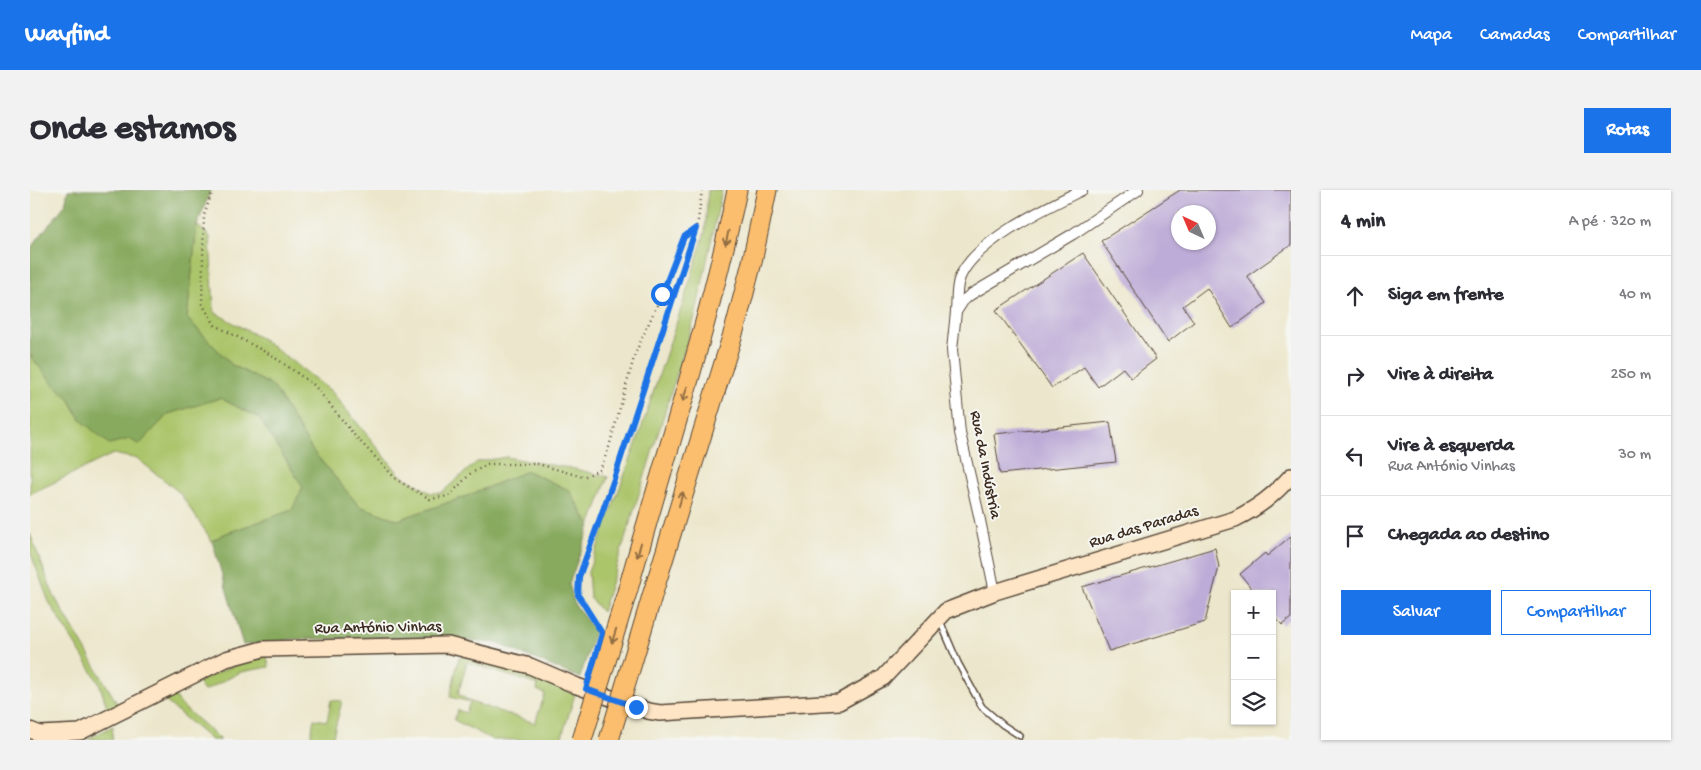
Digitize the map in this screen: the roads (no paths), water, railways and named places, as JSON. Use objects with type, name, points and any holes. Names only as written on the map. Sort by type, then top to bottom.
[{"type":"highway","points":[[582,740],[704,330],[738,190]]},
{"type":"highway","points":[[609,740],[742,300],[767,190]]},
{"type":"street","name":"Rua da Indústria","points":[[995,592],[960,433],[952,350],[958,281],[972,258],[986,244],[1044,208],[1082,190]]},
{"type":"street","points":[[956,312],[963,301],[970,295],[1073,234],[1138,190]]},
{"type":"street","name":"Rua das Paradas","points":[[995,592],[1235,519],[1256,508],[1276,493],[1291,476]]},
{"type":"street","name":"Rua António Vinhas","points":[[30,730],[40,734],[80,732],[226,659],[263,649],[448,645],[530,666],[577,686],[648,711],[660,713],[839,702],[882,678],[946,611],[995,592]]},
{"type":"lane","points":[[939,618],[958,663],[982,707],[1002,726],[1020,736]]}]
